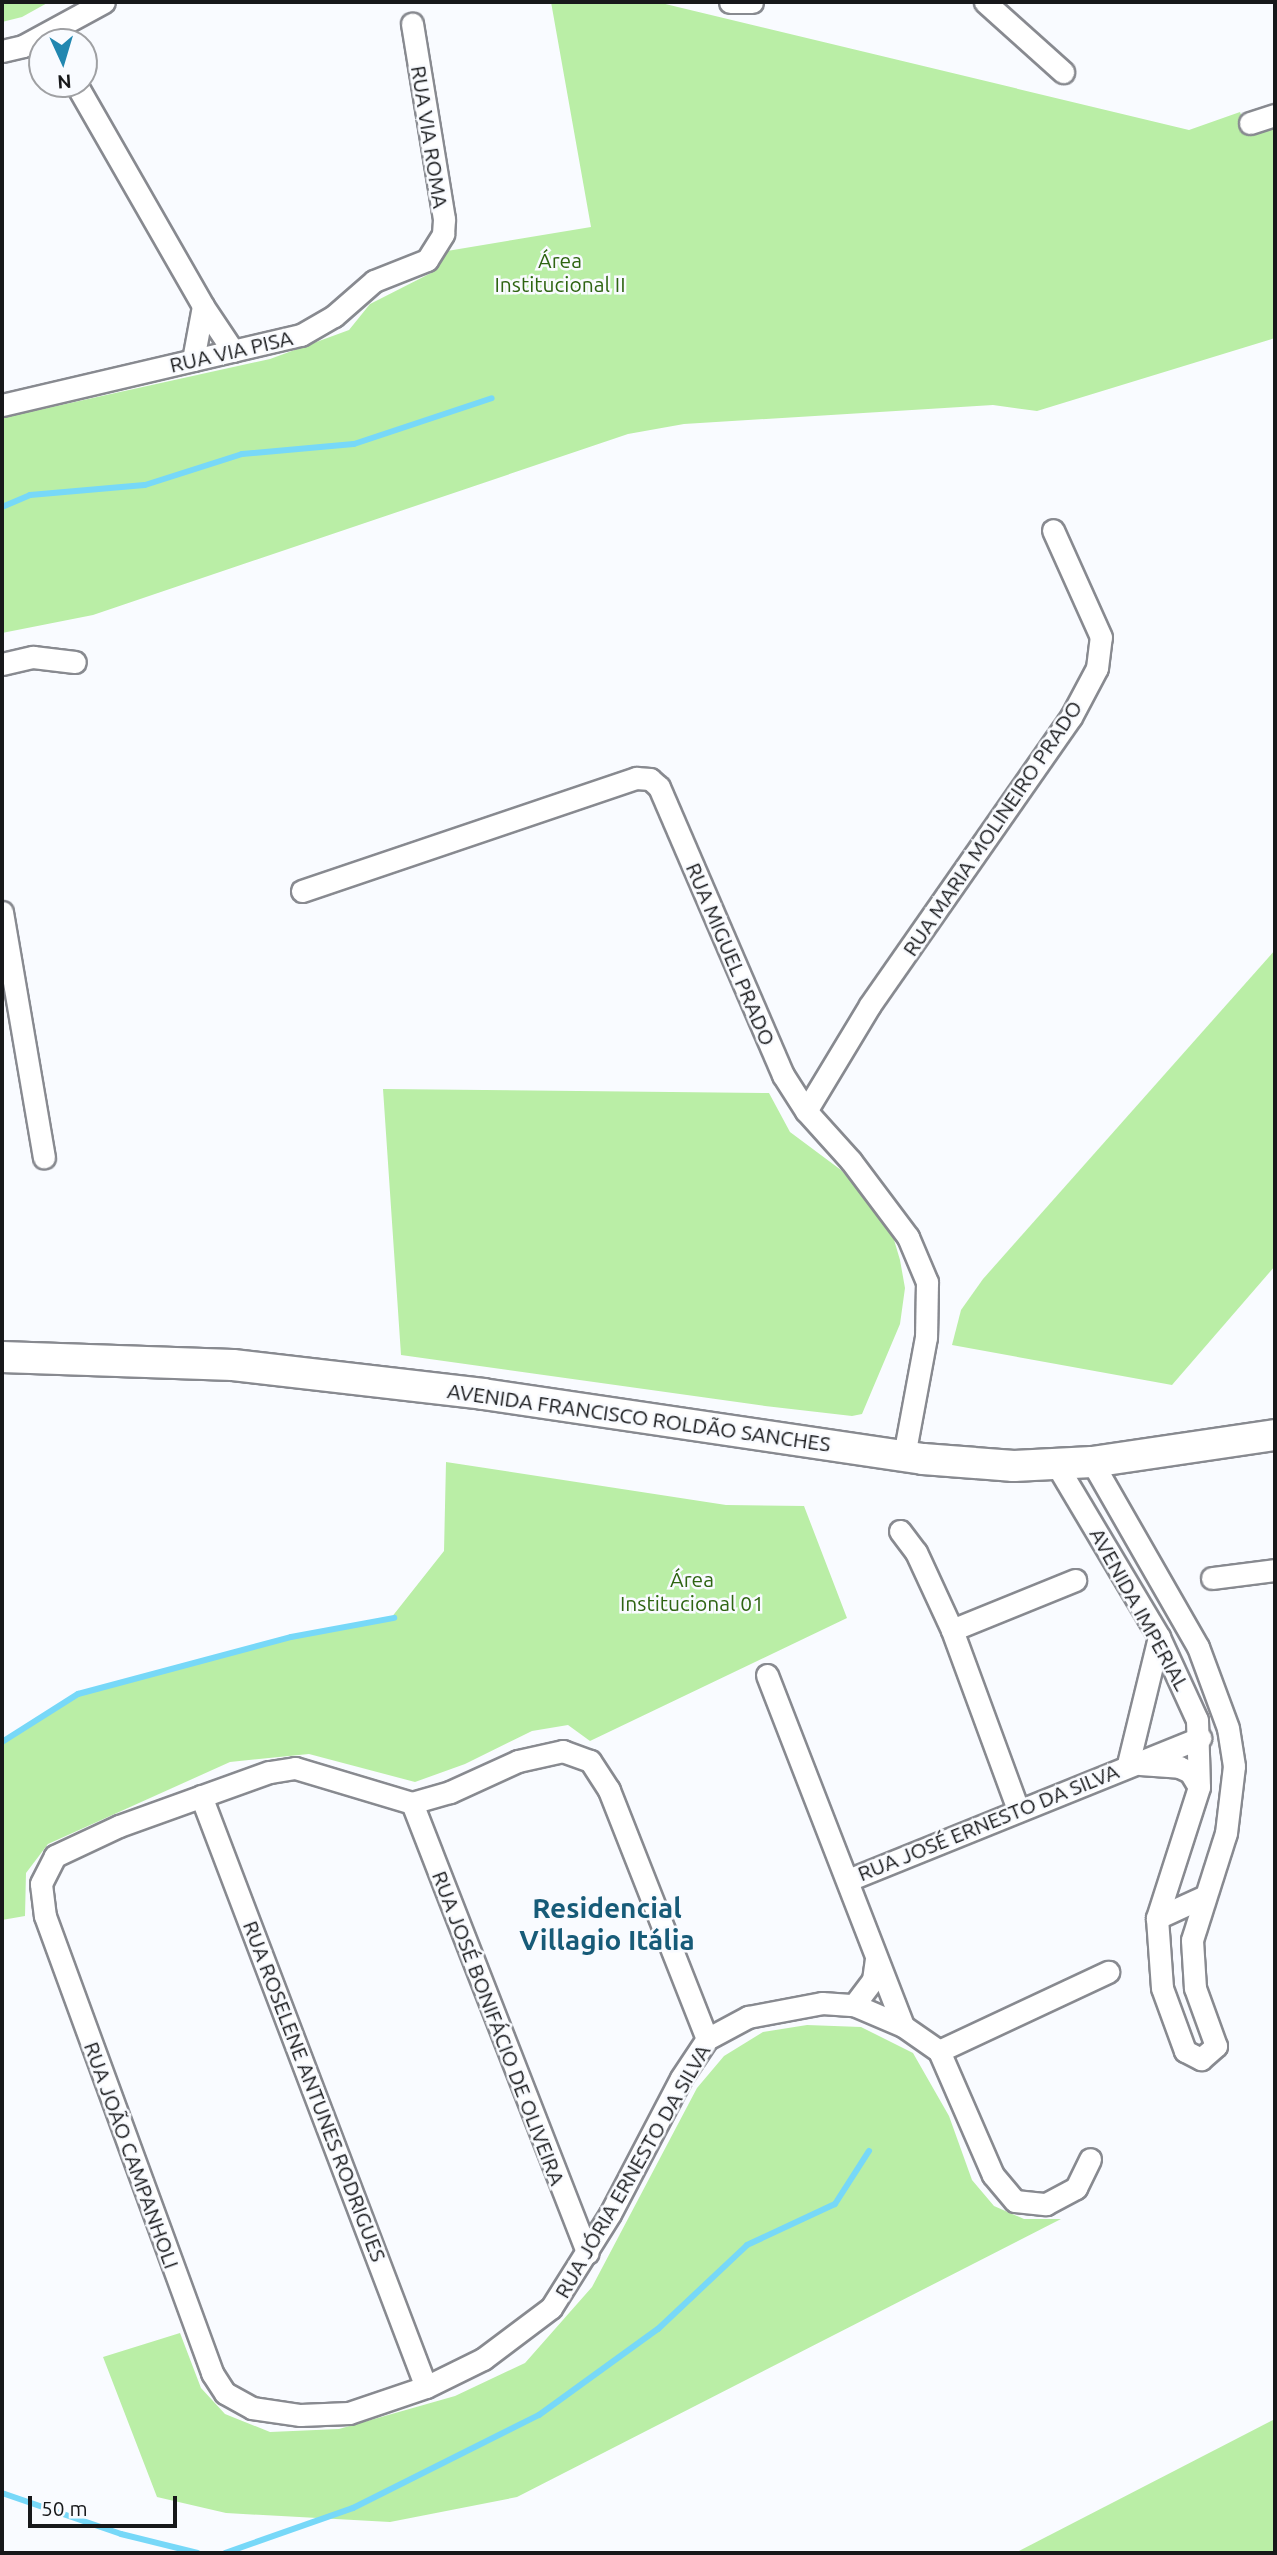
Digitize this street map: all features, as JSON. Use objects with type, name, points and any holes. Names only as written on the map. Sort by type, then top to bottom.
[{"type":"street","points":[[64,28],[104,2]]},
{"type":"street","points":[[730,2],[752,2]]},
{"type":"street","points":[[985,2],[1063,72]]},
{"type":"street","name":"RUA VIA ROMA","points":[[412,24],[444,219],[437,248]]},
{"type":"street","points":[[2,51],[28,44]]},
{"type":"street","points":[[84,98],[204,306],[233,351]]},
{"type":"street","points":[[1250,123],[1275,115]]},
{"type":"street","name":"RUA VIA PISA","points":[[2,405],[301,335],[334,316],[374,281],[414,268],[437,248]]},
{"type":"street","points":[[193,360],[204,306]]},
{"type":"street","name":"RUA MARIA MOLINEIRO PRADO","points":[[806,1111],[870,1005],[1071,717],[1097,668],[1101,637],[1054,530]]},
{"type":"street","points":[[2,664],[33,657],[75,662]]},
{"type":"street","name":"RUA MIGUEL PRADO","points":[[302,891],[636,778],[650,779],[659,787],[783,1075],[806,1111],[852,1161],[908,1237],[927,1282],[926,1337],[904,1456]]},
{"type":"street","points":[[2,912],[44,1157]]},
{"type":"street","name":"AVENIDA FRANCISCO ROLDÃO SANCHES","points":[[2,1357],[233,1365],[484,1394],[904,1456],[1014,1466],[1092,1462],[1275,1435]]},
{"type":"street","name":"AVENIDA IMPERIAL","points":[[1056,1464],[1188,1692],[1199,1738],[1199,1787],[1157,1918],[1162,1988],[1185,2051],[1201,2059],[1216,2046],[1195,1988],[1192,1940],[1203,1897],[1226,1833],[1234,1766],[1228,1728],[1198,1647],[1092,1462]]},
{"type":"street","points":[[900,1531],[916,1552],[952,1630],[1018,1810]]},
{"type":"street","points":[[1212,1578],[1275,1570]]},
{"type":"street","points":[[952,1630],[1075,1580]]},
{"type":"street","name":"RUA JOSÉ ERNESTO DA SILVA","points":[[1128,1765],[1158,1637]]},
{"type":"street","points":[[767,1675],[903,2026]]},
{"type":"street","name":"RUA JOSÉ ERNESTO DA SILVA","points":[[848,1880],[1199,1738]]},
{"type":"street","points":[[201,1796],[269,1772],[295,1768],[412,1803],[450,1792],[518,1761],[563,1751],[590,1761],[609,1790],[707,2039]]},
{"type":"street","name":"RUA JOSÉ ERNESTO DA SILVA","points":[[1128,1765],[1179,1768],[1190,1772],[1199,1787]]},
{"type":"street","name":"RUA JOÃO CAMPANHOLI","points":[[201,1796],[119,1826],[55,1856],[41,1884],[45,1916],[212,2373],[225,2393],[252,2408]]},
{"type":"street","name":"RUA ROSELENE ANTUNES RODRIGUES","points":[[201,1796],[426,2387]]},
{"type":"street","name":"RUA JOSÉ BONIFÁCIO DE OLIVEIRA","points":[[412,1803],[587,2253]]},
{"type":"street","points":[[1157,1918],[1203,1897]]},
{"type":"street","points":[[854,2005],[873,1980],[876,1958]]},
{"type":"street","points":[[1090,2159],[1076,2188],[1046,2204],[1015,2201],[993,2175],[939,2051],[1108,1972]]},
{"type":"street","name":"RUA JÓRIA ERNESTO DA SILVA","points":[[252,2408],[300,2415],[349,2413],[426,2387],[483,2358],[551,2308],[587,2253],[681,2078],[707,2039],[748,2017],[822,2003],[854,2005],[903,2026],[939,2051]]},
{"type":"green space","points":[[2,2],[49,2],[22,17],[2,22]]},
{"type":"green space","name":"Área Institucional II","points":[[551,2],[657,2],[1189,130],[1240,112],[1250,135],[1275,126],[1275,338],[1037,411],[993,405],[684,424],[628,434],[93,615],[2,633],[2,418],[270,359],[349,330],[370,304],[433,272],[433,264],[447,251],[591,227]]},
{"type":"green space","points":[[1275,950],[1275,1266],[1172,1385],[952,1345],[961,1310],[983,1279]]},
{"type":"green space","points":[[383,1089],[769,1093],[790,1132],[841,1170],[874,1208],[892,1233],[900,1260],[905,1288],[900,1324],[862,1414],[852,1416],[765,1406],[401,1355]]},
{"type":"green space","name":"Área Institucional 01","points":[[446,1462],[726,1505],[804,1506],[847,1618],[590,1741],[568,1725],[532,1731],[465,1764],[415,1782],[309,1754],[230,1762],[48,1844],[26,1873],[25,1916],[2,1920],[2,1744],[78,1694],[291,1637],[391,1618],[444,1551]]},
{"type":"green space","points":[[807,2025],[861,2027],[913,2053],[949,2116],[972,2180],[994,2206],[1024,2219],[1061,2219],[517,2497],[390,2522],[226,2513],[157,2497],[103,2357],[180,2333],[201,2388],[225,2414],[270,2432],[339,2429],[455,2396],[525,2363],[592,2287],[697,2088],[724,2056],[763,2032]]},
{"type":"green space","points":[[1275,2419],[1275,2553],[1015,2553]]},
{"type":"waterway","points":[[2,507],[30,495],[145,485],[242,454],[354,444],[492,398]]},
{"type":"waterway","points":[[2,1742],[78,1694],[291,1637],[394,1618]]},
{"type":"waterway","points":[[225,2553],[353,2508],[539,2415],[658,2329],[747,2245],[835,2204],[869,2151]]},
{"type":"waterway","points":[[2,2493],[121,2534],[198,2553]]},
{"type":"district","name":"Residencial Villagio Itália","points":[[607,1924]]}]
